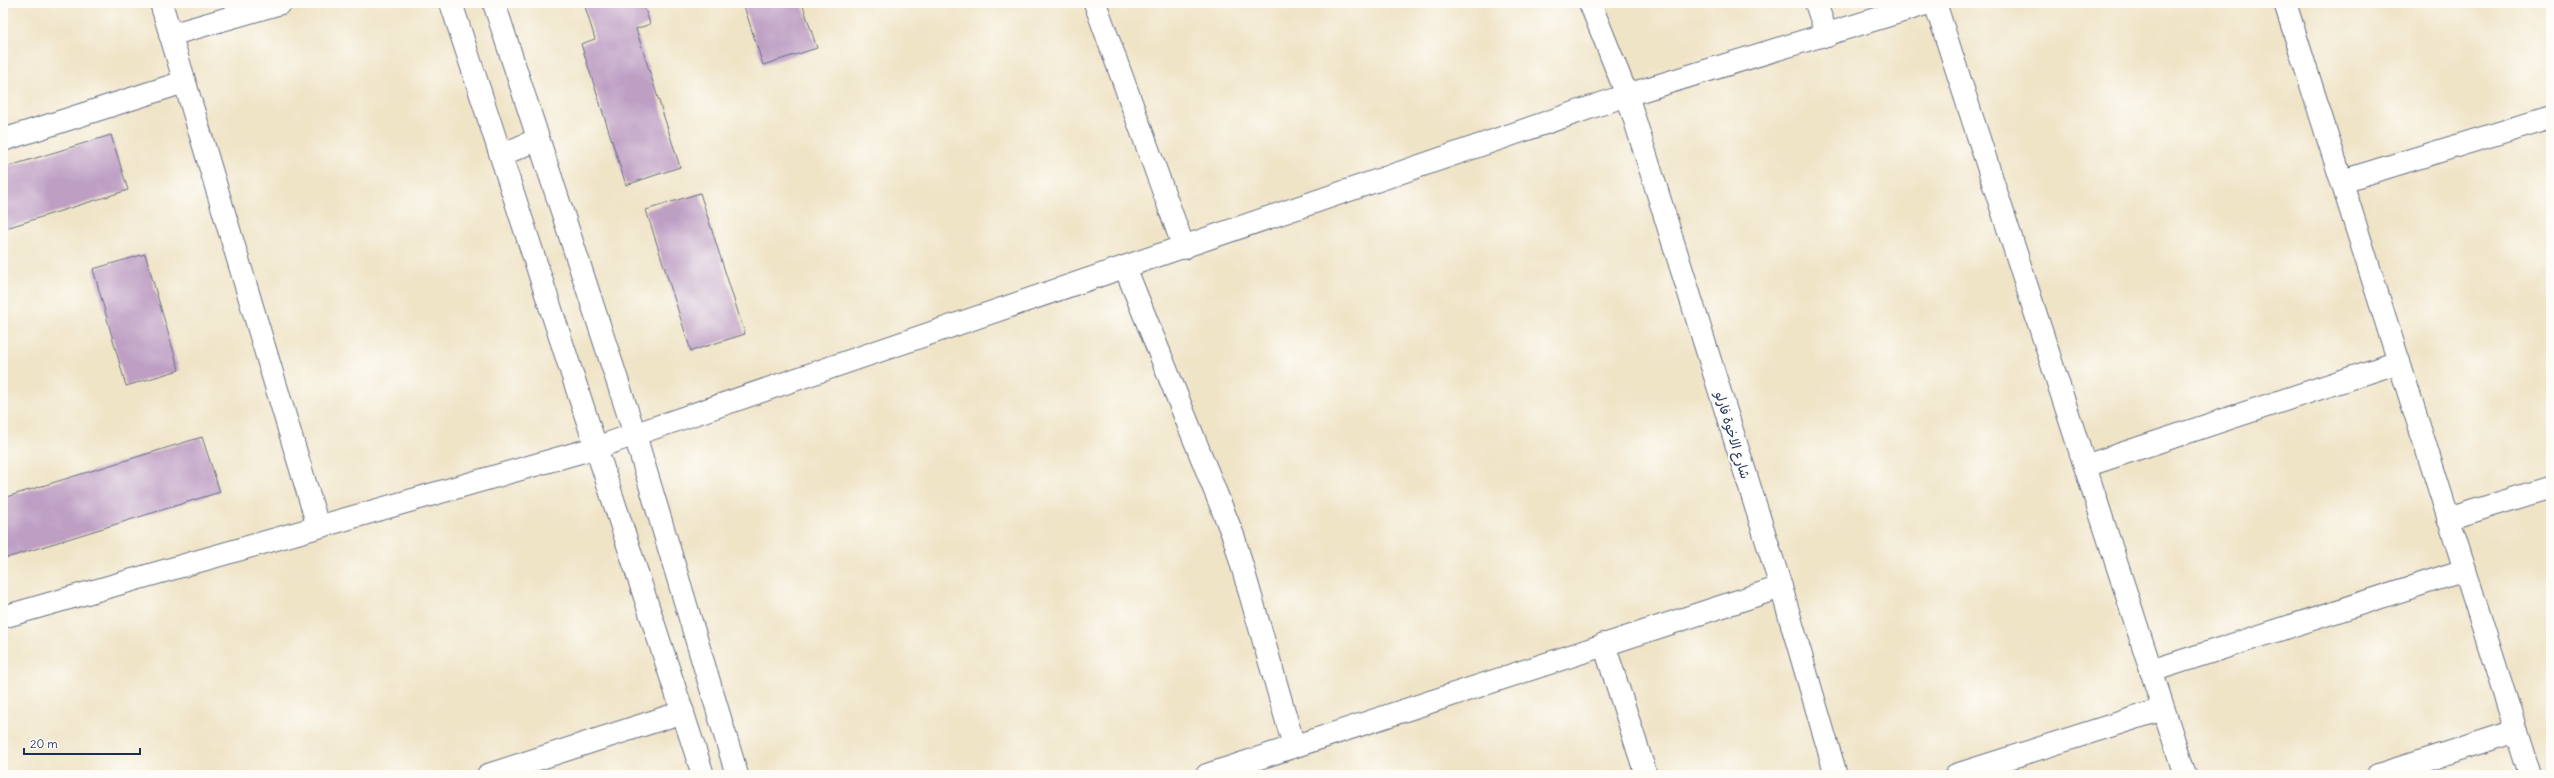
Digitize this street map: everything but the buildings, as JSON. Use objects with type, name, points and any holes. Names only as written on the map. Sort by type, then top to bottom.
[{"type":"street","points":[[161,3],[318,526]]},
{"type":"street","points":[[170,35],[281,3]]},
{"type":"street","points":[[452,3],[598,447],[703,775]]},
{"type":"street","points":[[494,3],[635,435],[737,775]]},
{"type":"street","points":[[1095,3],[1184,248]]},
{"type":"street","name":"شارع الاخوة فارلو","points":[[1590,3],[1627,95],[1781,587],[1836,775]]},
{"type":"street","points":[[1816,3],[1827,36]]},
{"type":"street","points":[[3,617],[598,447],[1184,248],[1627,95],[1827,36],[1929,3]]},
{"type":"street","points":[[1935,3],[2185,775]]},
{"type":"street","points":[[2285,3],[2530,775]]},
{"type":"street","points":[[3,140],[184,82]]},
{"type":"street","points":[[2342,181],[2551,117]]},
{"type":"street","points":[[502,156],[538,139]]},
{"type":"street","points":[[1125,268],[1234,538],[1294,746]]},
{"type":"street","points":[[2085,466],[2399,362]]},
{"type":"street","points":[[2448,519],[2551,486]]},
{"type":"street","points":[[2151,671],[2465,570]]},
{"type":"street","points":[[1207,775],[1781,587]]},
{"type":"street","points":[[1604,644],[1646,775]]},
{"type":"street","points":[[1956,775],[2163,709]]},
{"type":"street","points":[[488,775],[682,712]]},
{"type":"street","points":[[2378,775],[2516,731]]}]
